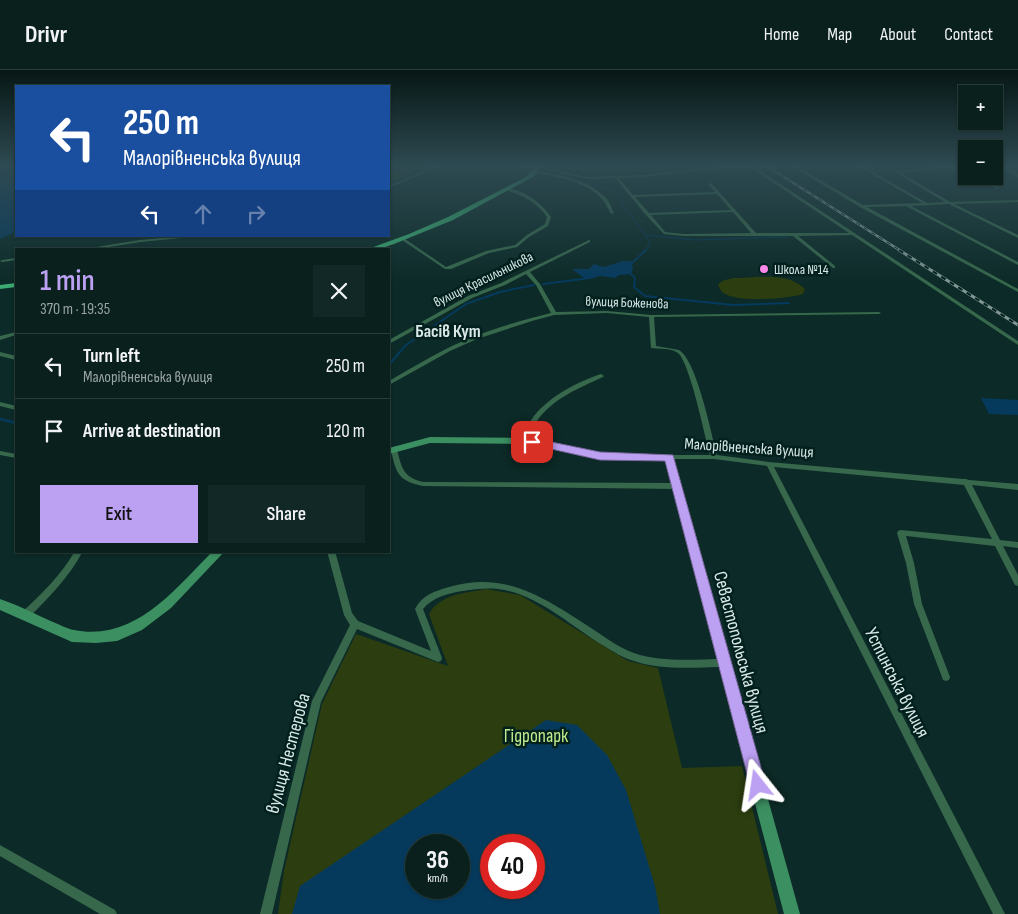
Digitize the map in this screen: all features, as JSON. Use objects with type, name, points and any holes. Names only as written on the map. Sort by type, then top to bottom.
[{"type":"main road","points":[[375,248],[404,240],[476,204]]},
{"type":"main road","points":[[0,286],[15,285]]},
{"type":"street","points":[[404,240],[445,268],[450,268],[488,252],[516,246],[528,236],[547,225],[550,220],[540,204]]},
{"type":"street","points":[[607,204],[612,213]]},
{"type":"street","points":[[639,204],[664,233],[852,234]]},
{"type":"street","points":[[728,204],[754,234]]},
{"type":"street","points":[[808,204],[1018,343]]},
{"type":"street","points":[[858,204],[988,277],[1018,291]]},
{"type":"street","points":[[861,206],[919,204]]},
{"type":"street","points":[[953,204],[1018,237]]},
{"type":"street","points":[[907,205],[1018,264]]},
{"type":"street","points":[[647,214],[734,211]]},
{"type":"street","points":[[794,234],[833,266]]},
{"type":"street","points":[[93,248],[188,237]]},
{"type":"street","name":"вулиця Красильникова","points":[[390,341],[470,298],[589,241]]},
{"type":"street","points":[[2,261],[15,260]]},
{"type":"street","points":[[527,272],[538,284],[554,314]]},
{"type":"street","name":"вулиця Боженова","points":[[390,382],[448,350],[476,338],[554,314],[607,312],[651,316],[879,313]]},
{"type":"street","points":[[651,316],[653,347],[679,351],[683,354],[691,374],[714,457]]},
{"type":"street","points":[[0,338],[15,334]]},
{"type":"street","points":[[0,354],[15,358]]},
{"type":"street","points":[[524,441],[539,414],[555,400],[600,376]]},
{"type":"street","points":[[0,404],[15,408]]},
{"type":"street","name":"Малорівненська вулиця","points":[[391,451],[430,440],[524,441],[600,456],[714,457],[769,464],[1018,487]]},
{"type":"street","points":[[391,451],[402,475],[412,482],[423,484],[677,486]]},
{"type":"street","points":[[0,453],[15,456]]},
{"type":"street","name":"Севастопольська вулиця","points":[[669,457],[726,662],[792,914]]},
{"type":"street","name":"Устинська вулиця","points":[[769,464],[999,914]]},
{"type":"street","points":[[966,482],[1018,583]]},
{"type":"street","points":[[946,676],[918,604],[910,563],[901,533],[1018,545]]},
{"type":"street","points":[[25,615],[51,590],[72,565],[78,553]]},
{"type":"street","points":[[0,604],[72,636],[96,637],[117,635],[138,626],[167,604],[218,553]]},
{"type":"street","points":[[332,553],[348,615],[355,624],[438,658],[419,609],[422,604],[439,593],[482,585],[507,587],[531,594],[612,646],[632,656],[663,663],[726,662]]},
{"type":"street","name":"вулиця Нестерова","points":[[266,914],[317,701],[355,624]]},
{"type":"street","points":[[0,850],[111,914]]},
{"type":"green space","points":[[733,278],[781,278],[798,283],[805,289],[803,294],[796,296],[761,299],[738,298],[722,292],[718,285],[722,281]]},
{"type":"green space","name":"Гідропарк","points":[[486,589],[520,595],[628,661],[658,668],[682,768],[742,766],[778,914],[278,914],[284,871],[322,704],[356,634],[448,666],[429,614],[440,602],[462,593]]},
{"type":"water","points":[[0,204],[15,204],[15,232],[0,239]]},
{"type":"water","points":[[623,261],[631,261],[633,269],[631,274],[619,275],[615,278],[600,276],[590,279],[584,278],[572,269],[589,269],[594,264],[604,267]]},
{"type":"water","points":[[981,398],[1018,400],[1018,415],[989,414]]},
{"type":"water","points":[[546,720],[577,725],[607,755],[626,790],[655,886],[660,914],[292,914],[300,886]]},
{"type":"waterway","points":[[623,204],[650,242],[646,251]]},
{"type":"waterway","points":[[646,235],[695,240],[787,237]]},
{"type":"waterway","points":[[631,264],[646,250]]},
{"type":"waterway","points":[[631,274],[635,278],[634,287],[645,296],[733,305],[789,303]]},
{"type":"waterway","points":[[543,284],[590,278]]},
{"type":"waterway","points":[[392,361],[406,345],[466,304],[500,292],[534,285]]},
{"type":"waterway","points":[[0,419],[15,423]]},
{"type":"railway","points":[[827,204],[901,251]]},
{"type":"railway","points":[[899,250],[1018,325]]},
{"type":"place","name":"Школа №14","points":[[764,269]]},
{"type":"district","name":"Басів Кут","points":[[448,331]]},
{"type":"route","points":[[532,442],[600,456],[669,457],[758,785]]}]
